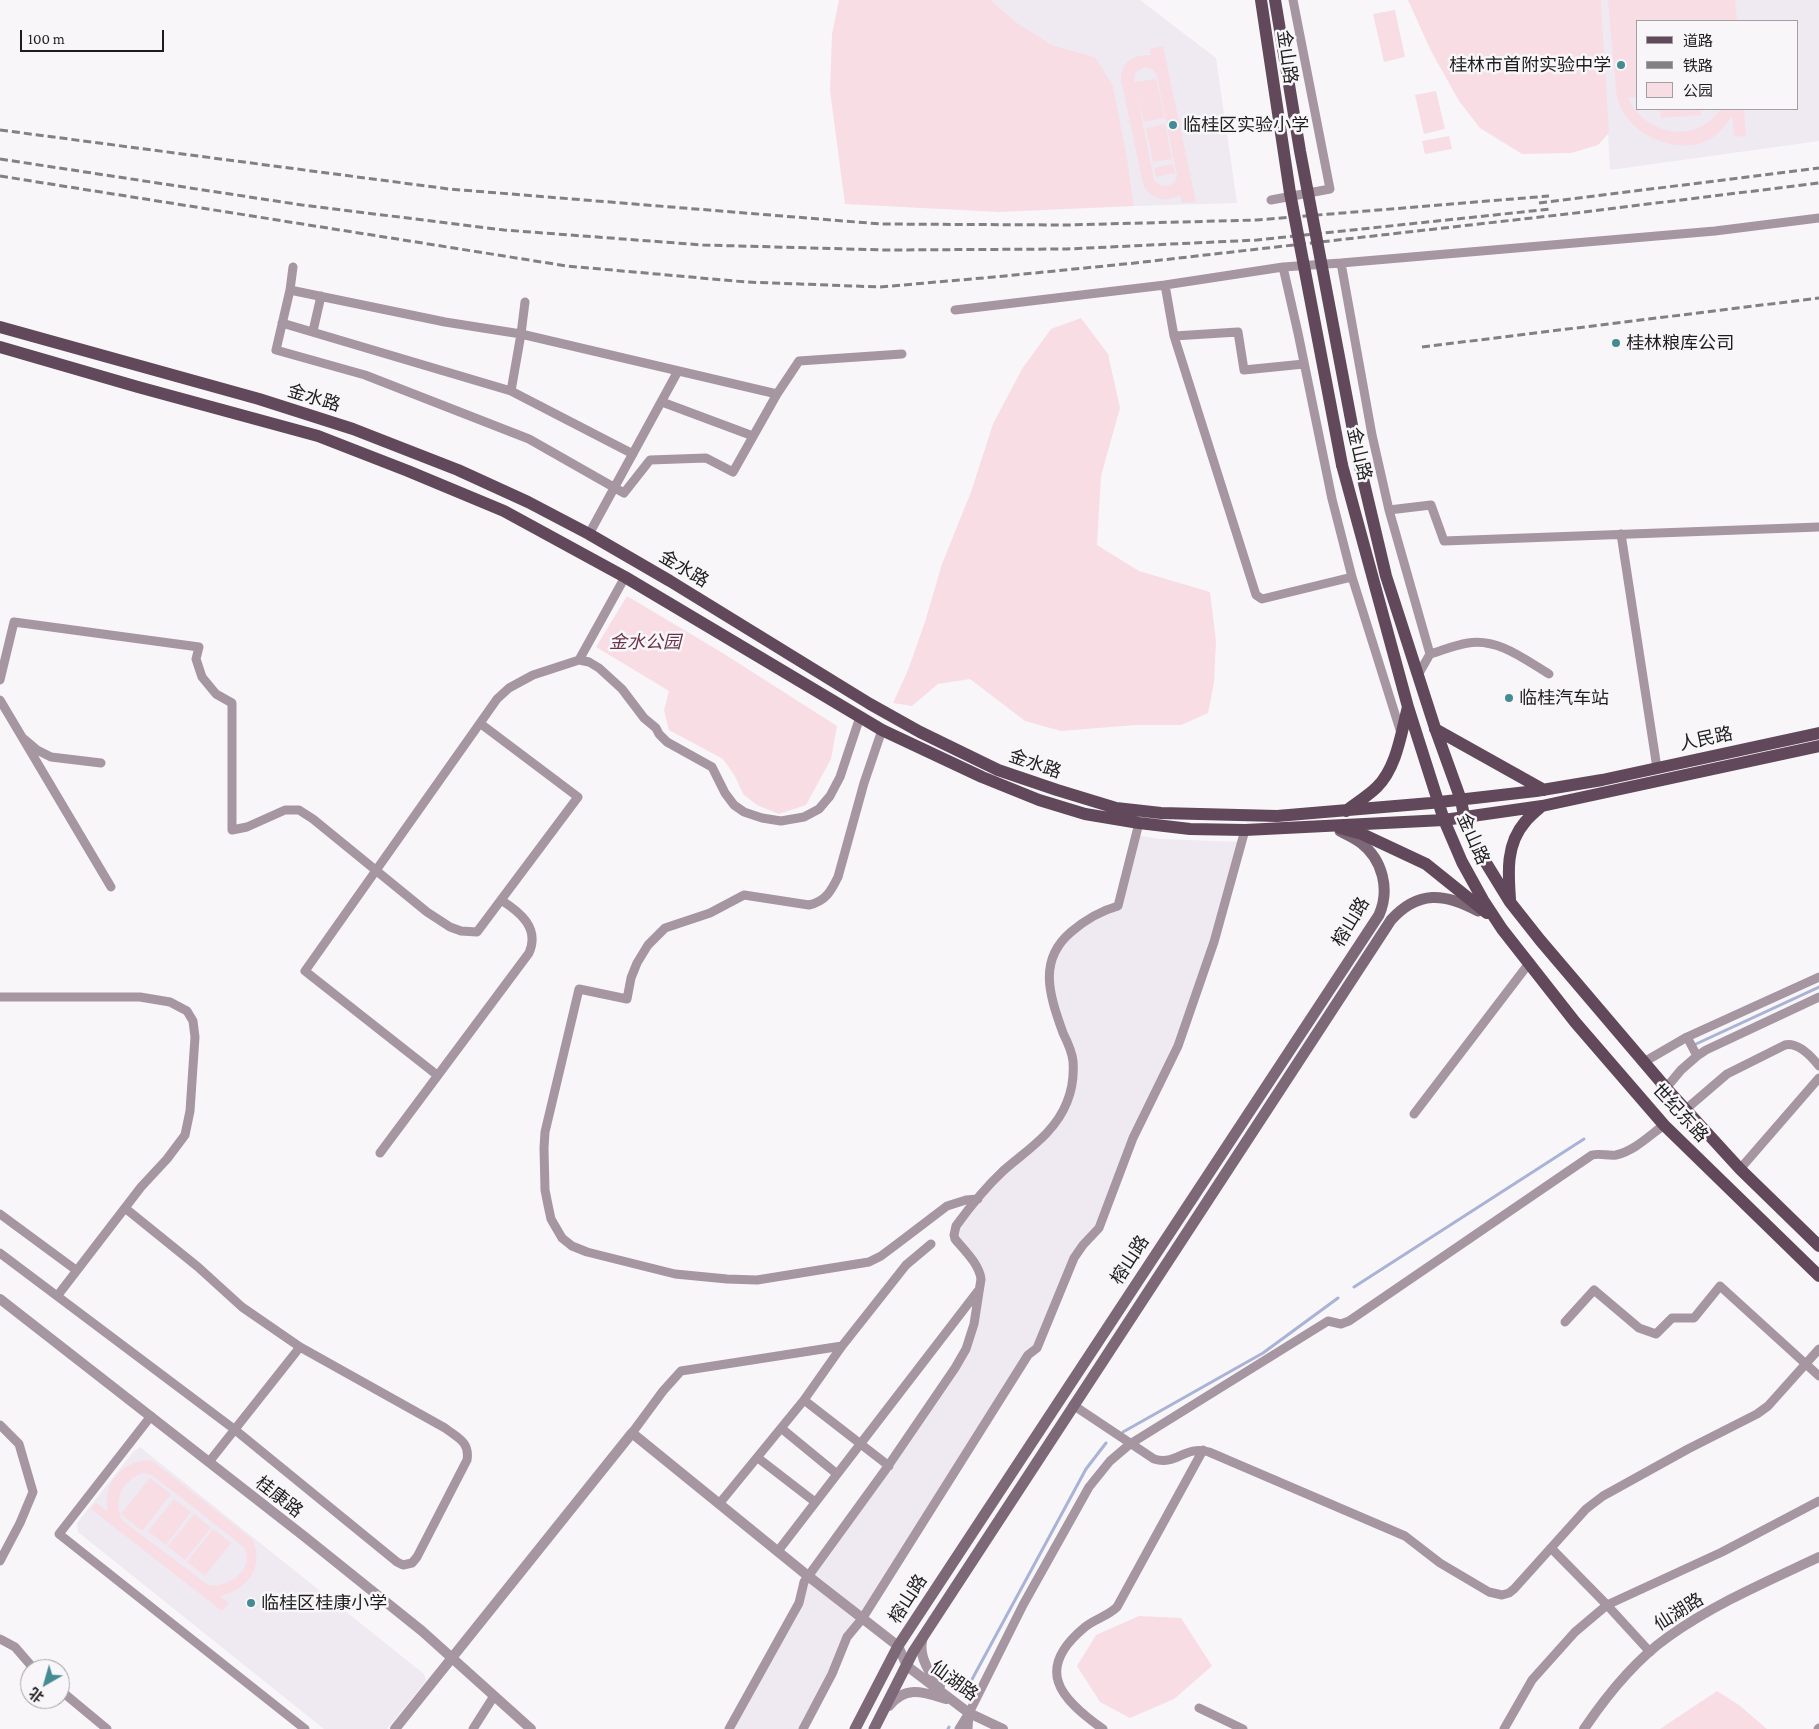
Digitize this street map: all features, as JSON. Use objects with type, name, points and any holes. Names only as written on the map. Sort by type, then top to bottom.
[{"type":"main road","name":"金山路","points":[[1261,0],[1290,194],[1342,465],[1408,707],[1440,802],[1444,820],[1462,862],[1496,920]]},
{"type":"main road","name":"金山路","points":[[1275,0],[1300,151],[1359,462],[1386,576],[1475,845],[1510,902]]},
{"type":"main road","name":"金水路","points":[[0,327],[259,399],[353,429],[467,474],[528,502],[589,534],[687,591],[870,704],[920,732],[998,770],[1057,790],[1116,808],[1227,816],[1277,816],[1461,800]]},
{"type":"main road","name":"金水路","points":[[0,347],[318,436],[504,511],[624,577],[882,730],[940,759],[1039,800],[1085,814],[1190,829],[1245,830],[1444,820],[1464,816]]},
{"type":"main road","points":[[1346,811],[1378,785],[1392,763],[1408,707]]},
{"type":"main road","points":[[1436,730],[1544,790]]},
{"type":"main road","name":"人民路","points":[[1461,800],[1544,790],[1602,780],[1819,733]]},
{"type":"main road","name":"人民路","points":[[1464,816],[1542,806],[1819,746]]},
{"type":"main road","points":[[1510,902],[1508,875],[1511,846],[1525,821],[1542,806]]},
{"type":"main road","points":[[1328,825],[1362,834],[1426,864],[1496,920]]},
{"type":"main road","name":"榕山路","points":[[855,1729],[906,1633],[1384,904],[1385,892],[1381,870],[1369,851],[1361,843],[1328,825]]},
{"type":"main road","name":"榕山路","points":[[874,1729],[913,1652],[1399,910],[1416,900],[1448,897],[1496,920]]},
{"type":"main road","name":"世纪东路","points":[[1510,902],[1540,940],[1685,1110],[1740,1169],[1819,1246]]},
{"type":"main road","name":"世纪东路","points":[[1496,920],[1575,1022],[1664,1125],[1819,1276]]},
{"type":"street","points":[[1271,200],[1330,189],[1294,0]]},
{"type":"street","points":[[955,310],[1165,285],[1283,267],[1715,231],[1819,218]]},
{"type":"street","points":[[1340,263],[1388,510],[1430,654]]},
{"type":"street","points":[[1283,267],[1332,499],[1352,577],[1401,733]]},
{"type":"street","points":[[294,268],[276,350],[365,375],[529,438],[624,493],[650,460],[706,458],[733,472],[777,394],[800,361],[902,354]]},
{"type":"street","points":[[1165,285],[1174,336],[1256,595],[1262,599],[1352,577]]},
{"type":"street","points":[[290,290],[445,322],[521,334],[777,394]]},
{"type":"street","points":[[313,332],[320,296]]},
{"type":"street","points":[[511,391],[525,302]]},
{"type":"street","points":[[282,323],[511,391],[633,454]]},
{"type":"street","points":[[1174,336],[1238,332],[1244,370],[1304,364]]},
{"type":"street","points":[[589,534],[678,371]]},
{"type":"street","points":[[662,402],[753,436]]},
{"type":"street","points":[[1388,510],[1431,505],[1444,541],[1819,527]]},
{"type":"street","points":[[1621,534],[1657,768]]},
{"type":"street","points":[[579,660],[624,577]]},
{"type":"street","points":[[0,680],[14,622],[199,647],[196,659],[202,678],[216,694],[232,703],[232,830],[247,827],[285,810],[299,810],[377,870],[427,912],[461,932],[477,932],[578,796],[481,724]]},
{"type":"street","points":[[1418,675],[1430,654],[1470,642],[1493,644],[1508,649],[1550,674]]},
{"type":"street","points":[[437,1075],[305,971],[497,699],[509,688],[533,675],[579,660],[589,662],[622,689],[644,718],[656,728],[667,742],[712,767],[725,793],[734,805],[744,812],[780,821],[804,817],[819,809],[830,796],[840,777],[860,717]]},
{"type":"street","points":[[0,700],[111,887]]},
{"type":"street","points":[[882,730],[864,783],[838,876],[826,898],[818,903],[809,905],[750,895],[737,897],[710,913],[665,928],[636,963],[627,999],[579,989],[545,1132],[544,1169],[546,1197],[551,1219],[562,1238],[572,1246],[587,1252],[675,1274],[757,1280],[869,1262],[881,1256],[947,1206],[966,1200],[978,1199]]},
{"type":"street","points":[[20,736],[37,750],[51,757],[101,763]]},
{"type":"street","points":[[729,1729],[799,1603],[802,1587],[808,1576],[889,1466],[966,1349],[974,1324],[980,1273],[955,1239],[956,1226],[1002,1172],[1043,1138],[1058,1120],[1067,1103],[1072,1086],[1073,1060],[1056,1014],[1050,988],[1049,974],[1052,959],[1057,946],[1076,928],[1097,914],[1118,906],[1139,823]]},
{"type":"street","points":[[803,1729],[832,1674],[847,1637],[862,1618],[1028,1355],[1037,1348],[1074,1258],[1099,1228],[1133,1138],[1178,1046],[1214,942],[1245,830]]},
{"type":"street","points":[[380,1153],[532,947],[531,929],[525,919],[516,909],[501,900]]},
{"type":"street","points":[[1414,1114],[1530,962]]},
{"type":"street","points":[[1644,1062],[1687,1037],[1819,977]]},
{"type":"street","points":[[0,997],[140,997],[170,1002],[187,1011],[193,1021],[195,1036],[190,1111],[185,1135],[125,1208],[58,1295]]},
{"type":"street","points":[[1666,1088],[1681,1070],[1706,1050],[1819,997]]},
{"type":"street","points":[[1687,1037],[1697,1056]]},
{"type":"street","points":[[1685,1110],[1727,1074],[1785,1045],[1796,1045],[1819,1066]]},
{"type":"street","points":[[1740,1169],[1819,1078]]},
{"type":"street","points":[[959,1729],[969,1713],[1023,1604],[1089,1487],[1110,1461],[1130,1444],[1328,1321],[1341,1324],[1349,1321],[1592,1155],[1609,1156],[1622,1153],[1641,1143],[1664,1125]]},
{"type":"street","points":[[0,1253],[234,1429],[397,1562],[407,1565],[412,1563],[417,1557],[467,1460],[468,1450],[465,1444],[444,1428],[300,1347],[242,1307],[198,1267],[125,1208]]},
{"type":"street","points":[[0,1214],[76,1270]]},
{"type":"street","points":[[719,1504],[804,1400],[842,1346],[906,1265],[931,1244]]},
{"type":"street","points":[[1565,1322],[1594,1290],[1639,1328],[1656,1334],[1672,1318],[1694,1318],[1720,1286],[1819,1376]]},
{"type":"street","points":[[778,1552],[979,1288]]},
{"type":"street","name":"桂康路","points":[[0,1299],[422,1631],[531,1729]]},
{"type":"street","points":[[394,1729],[452,1659],[680,1371],[842,1346]]},
{"type":"street","points":[[208,1462],[300,1347]]},
{"type":"street","points":[[1073,1405],[1154,1459],[1164,1462],[1192,1450],[1203,1450],[1405,1536],[1440,1563],[1496,1594],[1509,1593],[1586,1509],[1603,1496],[1688,1449],[1757,1414],[1768,1406],[1819,1349]]},
{"type":"street","points":[[804,1400],[889,1466]]},
{"type":"street","points":[[150,1416],[59,1534],[305,1729]]},
{"type":"street","points":[[0,1425],[19,1444],[33,1492],[20,1524],[0,1561]]},
{"type":"street","points":[[781,1428],[838,1474]]},
{"type":"street","points":[[632,1433],[778,1552],[898,1646]]},
{"type":"street","points":[[1103,1729],[1071,1702],[1062,1690],[1056,1677],[1058,1659],[1075,1636],[1086,1626],[1117,1607],[1203,1450]]},
{"type":"street","points":[[758,1458],[815,1502]]},
{"type":"street","points":[[1504,1729],[1532,1680],[1575,1632],[1607,1605],[1722,1552],[1819,1501]]},
{"type":"street","points":[[1551,1548],[1650,1652]]},
{"type":"street","name":"仙湖路","points":[[1584,1729],[1616,1686],[1668,1637],[1761,1584],[1819,1558]]},
{"type":"street","points":[[886,1635],[896,1636],[906,1633]]},
{"type":"street","points":[[886,1635],[890,1649],[889,1664]]},
{"type":"street","points":[[924,1635],[920,1646],[924,1662],[934,1679],[952,1700]]},
{"type":"street","points":[[0,1639],[15,1647],[25,1659]]},
{"type":"street","name":"仙湖路","points":[[898,1646],[907,1666],[969,1713],[1003,1729]]},
{"type":"street","points":[[882,1714],[896,1697],[905,1693],[921,1692],[952,1700]]},
{"type":"street","points":[[473,1729],[494,1696]]},
{"type":"street","points":[[70,1698],[107,1729]]},
{"type":"street","points":[[1199,1708],[1243,1729]]},
{"type":"street","points":[[968,1729],[969,1713]]},
{"type":"shaded area","name":"临桂区实验小学","points":[[991,0],[1140,0],[1216,58],[1237,203],[1134,206],[1128,164],[1095,57],[1052,45],[1016,22]]},
{"type":"shaded area","name":"桂林市首附实验中学","points":[[1601,0],[1819,0],[1819,141],[1610,170]]},
{"type":"shaded area","points":[[1135,835],[1160,839],[1242,842],[1178,1046],[1103,1215],[1083,1245],[1037,1348],[862,1619],[803,1729],[729,1729],[802,1587],[966,1349],[981,1279],[954,1235],[1002,1172],[1043,1138],[1067,1103],[1073,1060],[1049,974],[1066,936],[1118,906]]},
{"type":"shaded area","name":"临桂区桂康小学","points":[[140,1447],[424,1674],[426,1681],[387,1729],[324,1729],[78,1532],[77,1523],[133,1452]]},
{"type":"green space","points":[[839,0],[991,0],[1016,22],[1052,45],[1095,57],[1113,86],[1134,206],[999,212],[845,204],[830,91],[832,34]]},
{"type":"green space","points":[[1408,0],[1601,0],[1609,133],[1598,145],[1571,153],[1522,154],[1480,128],[1459,101],[1431,51]]},
{"type":"green space","points":[[1608,0],[1735,0],[1737,20],[1636,20],[1636,96],[1628,98],[1641,117],[1650,124],[1671,131],[1693,130],[1709,122],[1721,110],[1744,110],[1746,136],[1734,137],[1732,116],[1715,136],[1696,144],[1669,144],[1656,140],[1633,125],[1624,114],[1617,95]]},
{"type":"green space","points":[[1395,10],[1405,57],[1384,62],[1373,14]]},
{"type":"green space","points":[[1163,46],[1196,202],[1182,203],[1180,195],[1169,199],[1154,197],[1143,184],[1121,80],[1123,68],[1126,64],[1139,56],[1151,55],[1150,49]],"holes":[[[1145,67],[1153,70],[1157,76],[1177,175],[1175,182],[1168,186],[1160,185],[1154,180],[1136,88],[1144,122],[1165,118],[1156,79],[1134,82],[1135,73]]]},
{"type":"green space","points":[[1436,91],[1445,129],[1424,134],[1415,95]]},
{"type":"green space","points":[[1660,110],[1700,110],[1701,115],[1661,118]]},
{"type":"green space","points":[[1165,124],[1172,159],[1153,162],[1146,128]]},
{"type":"green space","points":[[1449,136],[1452,149],[1425,154],[1422,141]]},
{"type":"green space","points":[[1173,164],[1175,173],[1156,177],[1154,168]]},
{"type":"green space","points":[[1081,318],[1108,354],[1120,408],[1101,476],[1097,545],[1139,571],[1210,592],[1216,641],[1214,683],[1208,713],[1181,725],[1136,725],[1061,731],[1025,721],[970,679],[938,684],[912,706],[893,703],[908,670],[925,622],[942,564],[971,492],[993,424],[1022,369],[1051,329]]},
{"type":"green space","name":"金水公园","points":[[627,596],[721,652],[837,726],[831,759],[806,805],[779,814],[757,805],[743,794],[735,776],[723,759],[669,730],[664,710],[669,691],[596,647]]},
{"type":"green space","points":[[148,1460],[154,1462],[253,1540],[256,1550],[255,1568],[246,1583],[239,1589],[220,1596],[229,1603],[222,1611],[91,1509],[96,1503],[108,1512],[107,1493],[110,1485],[122,1470],[138,1461]],"holes":[[[143,1473],[152,1475],[244,1547],[247,1555],[246,1563],[238,1576],[224,1584],[208,1585],[123,1521],[119,1506],[121,1492],[129,1481],[136,1476]]]},
{"type":"green space","points":[[150,1478],[171,1494],[142,1531],[121,1514]]},
{"type":"green space","points":[[174,1499],[191,1512],[166,1545],[148,1531]]},
{"type":"green space","points":[[194,1514],[211,1528],[185,1560],[168,1546]]},
{"type":"green space","points":[[213,1529],[231,1543],[205,1576],[187,1562]]},
{"type":"green space","points":[[1139,1616],[1181,1618],[1212,1666],[1174,1699],[1130,1718],[1100,1702],[1077,1666],[1096,1635]]},
{"type":"green space","points":[[1717,1691],[1739,1705],[1767,1729],[1660,1729]]},
{"type":"waterway","points":[[1696,1044],[1819,987]]},
{"type":"waterway","points":[[1354,1287],[1584,1139]]},
{"type":"waterway","points":[[1123,1432],[1263,1353],[1338,1298]]},
{"type":"waterway","points":[[963,1696],[1086,1469],[1106,1443]]},
{"type":"railway","points":[[0,130],[449,189],[881,224],[1066,225],[1257,220],[1549,196]]},
{"type":"railway","points":[[0,159],[302,205],[504,230],[703,245],[886,250],[1067,249],[1257,240],[1551,209]]},
{"type":"railway","points":[[1539,203],[1819,168]]},
{"type":"railway","points":[[0,176],[567,266],[746,282],[880,287],[1135,263],[1567,214],[1819,183]]},
{"type":"railway","points":[[1422,347],[1819,298]]},
{"type":"place","name":"桂林市首附实验中学","points":[[1621,65]]},
{"type":"place","name":"临桂区实验小学","points":[[1173,125]]},
{"type":"place","name":"桂林粮库公司","points":[[1616,343]]},
{"type":"place","name":"临桂汽车站","points":[[1509,698]]},
{"type":"place","name":"临桂区桂康小学","points":[[251,1603]]}]
